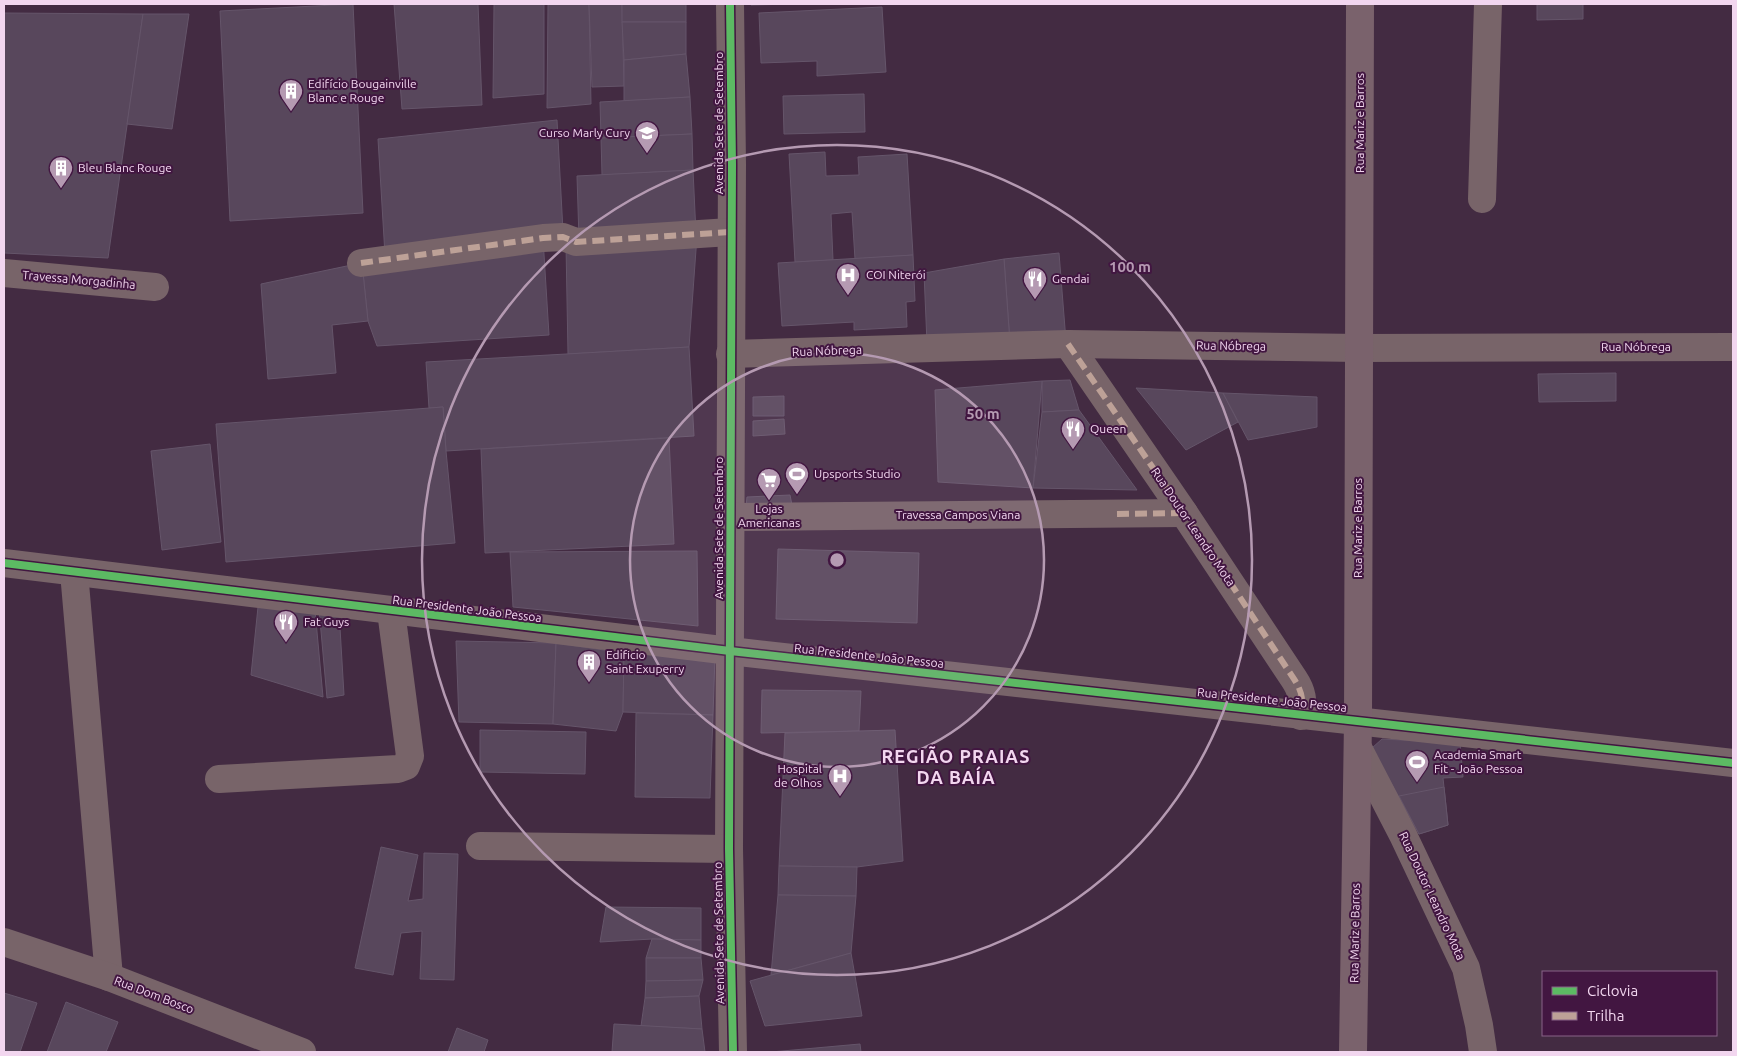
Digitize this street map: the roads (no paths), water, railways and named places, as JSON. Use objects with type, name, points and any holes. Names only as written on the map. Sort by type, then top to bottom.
[{"type":"main road","name":"Rua Mariz e Barros","points":[[1353,1052],[1358,748],[1360,4]]},
{"type":"street","name":"Avenida Sete de Setembro","points":[[730,4],[732,165],[730,232],[729,849],[733,1052]]},
{"type":"street","points":[[1482,199],[1488,4]]},
{"type":"street","points":[[361,263],[544,238],[563,237],[576,242],[730,232]]},
{"type":"street","name":"Travessa Morgadinha","points":[[4,273],[155,287]]},
{"type":"street","name":"Rua Nóbrega","points":[[730,354],[1068,344],[1360,348],[1733,347]]},
{"type":"street","name":"Rua Doutor Leandro Mota","points":[[1068,344],[1184,513],[1294,679],[1302,696],[1301,716]]},
{"type":"street","name":"Travessa Campos Viana","points":[[731,517],[1184,513]]},
{"type":"street","name":"Rua Presidente João Pessoa","points":[[4,563],[730,652],[1733,763]]},
{"type":"street","points":[[74,572],[109,977]]},
{"type":"street","points":[[219,779],[398,769],[406,766],[410,756],[391,611]]},
{"type":"street","name":"Rua Doutor Leandro Mota","points":[[1358,748],[1403,835],[1466,968],[1483,1052]]},
{"type":"street","points":[[480,846],[729,849]]},
{"type":"street","name":"Rua Dom Bosco","points":[[4,942],[109,977],[302,1052]]},
{"type":"place","name":"Edifício Bougainville Blanc e Rouge","points":[[291,112]]},
{"type":"place","name":"Curso Marly Cury","points":[[647,154]]},
{"type":"place","name":"Bleu Blanc Rouge","points":[[61,189]]},
{"type":"place","name":"COI Niterói","points":[[848,296]]},
{"type":"place","name":"Gendai","points":[[1035,300]]},
{"type":"place","name":"Queen","points":[[1073,450]]},
{"type":"place","name":"Upsports Studio","points":[[797,495]]},
{"type":"place","name":"Lojas Americanas","points":[[769,501]]},
{"type":"place","name":"Fat Guys","points":[[286,643]]},
{"type":"place","name":"Edificio Saint Exuperry","points":[[589,683]]},
{"type":"place","name":"Academia Smart Fit - João Pessoa","points":[[1417,783]]},
{"type":"place","name":"Hospital de Olhos","points":[[840,797]]},
{"type":"district","name":"REGIÃO PRAIAS DA BAÍA","points":[[956,768]]}]
